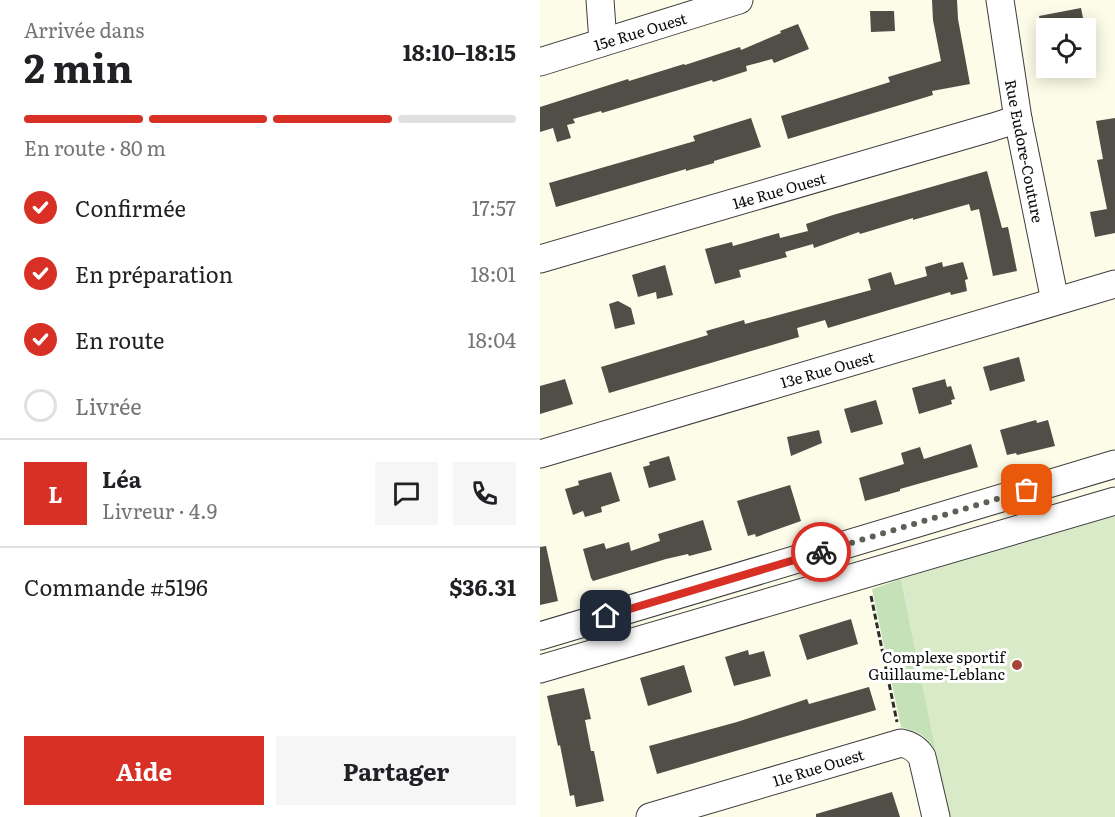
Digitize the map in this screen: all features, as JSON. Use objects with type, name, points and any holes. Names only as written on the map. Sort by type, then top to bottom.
[{"type":"street","points":[[600,0],[603,42]]},
{"type":"street","name":"15e Rue Ouest","points":[[540,62],[739,0]]},
{"type":"street","name":"Rue Eudore-Couture","points":[[1000,0],[1018,119],[1055,301]]},
{"type":"street","name":"14e Rue Ouest","points":[[540,259],[1018,119]]},
{"type":"street","name":"13e Rue Ouest","points":[[540,454],[1115,284]]},
{"type":"street","points":[[540,636],[1115,464]]},
{"type":"street","points":[[540,669],[1115,501]]},
{"type":"street","points":[[901,743],[913,747],[922,757],[936,817]]},
{"type":"street","name":"11e Rue Ouest","points":[[650,817],[901,743]]},
{"type":"path","points":[[867,574],[901,743]]},
{"type":"green space","name":"Complexe sportif Guillaume-Leblanc","points":[[1115,514],[1115,817],[949,817],[901,579]]},
{"type":"green space","points":[[901,579],[936,751],[921,734],[901,727],[872,589]]},
{"type":"building","points":[[932,0],[957,0],[958,19],[970,84],[932,91],[933,95],[788,139],[781,116],[890,82],[888,77],[941,61],[933,20]]},
{"type":"building","points":[[1081,8],[1083,18],[1039,18],[1039,16]]},
{"type":"building","points":[[870,11],[894,11],[895,31],[871,32]]},
{"type":"building","points":[[798,24],[809,49],[774,63],[772,59],[746,66],[747,71],[713,82],[712,80],[602,113],[601,111],[573,119],[575,123],[567,125],[571,138],[557,142],[553,128],[540,132],[540,107],[740,47],[741,50]]},
{"type":"building","points":[[751,118],[761,147],[714,161],[714,163],[556,207],[549,183],[695,141],[693,136]]},
{"type":"building","points":[[1115,118],[1115,233],[1095,237],[1090,212],[1107,209],[1097,160],[1103,159],[1096,121]]},
{"type":"building","points":[[987,171],[1002,228],[1008,227],[1017,271],[993,276],[979,209],[971,211],[969,204],[860,234],[859,232],[814,248],[813,244],[785,252],[787,257],[739,270],[741,277],[715,284],[705,249],[732,242],[733,246],[779,233],[780,238],[808,231],[806,224]]},
{"type":"building","points":[[942,262],[943,267],[963,262],[968,279],[965,280],[967,291],[951,295],[950,292],[828,328],[825,320],[797,328],[799,337],[609,393],[601,367],[708,335],[706,331],[744,320],[745,324],[871,290],[868,279],[891,272],[895,285],[927,276],[925,267]]},
{"type":"building","points":[[665,265],[673,295],[657,299],[656,292],[638,297],[632,275]]},
{"type":"building","points":[[618,301],[631,308],[635,324],[615,329],[609,304]]},
{"type":"building","points":[[1019,357],[1025,381],[990,391],[983,367]]},
{"type":"building","points":[[565,379],[573,404],[540,414],[540,386]]},
{"type":"building","points":[[945,379],[947,387],[951,386],[955,399],[951,400],[952,404],[919,414],[912,388]]},
{"type":"building","points":[[876,400],[883,424],[851,433],[844,409]]},
{"type":"building","points":[[1036,420],[1037,423],[1048,420],[1055,446],[1017,455],[1016,453],[1007,455],[1000,430]]},
{"type":"building","points":[[819,430],[822,443],[791,456],[787,437]]},
{"type":"building","points":[[971,444],[978,467],[865,501],[859,478],[904,464],[901,453],[920,447],[924,459]]},
{"type":"building","points":[[669,456],[676,480],[649,488],[643,467],[650,465],[649,462]]},
{"type":"building","points":[[611,472],[620,501],[601,507],[602,512],[585,517],[583,511],[573,515],[565,489],[579,485],[578,481]]},
{"type":"building","points":[[790,485],[801,521],[756,537],[755,534],[748,536],[737,501]]},
{"type":"building","points":[[703,520],[712,550],[666,559],[593,581],[591,578],[583,549],[604,543],[606,549],[629,542],[631,551],[660,541],[658,534]]},
{"type":"building","points":[[546,546],[558,601],[540,605],[540,547]]},
{"type":"building","points":[[851,619],[858,644],[807,660],[799,635]]},
{"type":"building","points":[[748,650],[749,655],[764,651],[771,676],[734,686],[725,657]]},
{"type":"building","points":[[684,665],[692,692],[648,706],[640,678]]},
{"type":"building","points":[[869,687],[876,710],[657,774],[649,746],[737,722],[807,699],[809,704]]},
{"type":"building","points":[[584,688],[591,719],[585,720],[604,801],[576,807],[574,795],[570,796],[547,696]]},
{"type":"building","points":[[892,792],[900,817],[816,817],[816,814]]},
{"type":"way so far","points":[[821,552],[1027,490]]},
{"type":"place","name":"Complexe sportif Guillaume-Leblanc","points":[[1017,665]]},
{"type":"route","points":[[606,616],[821,552]]}]
